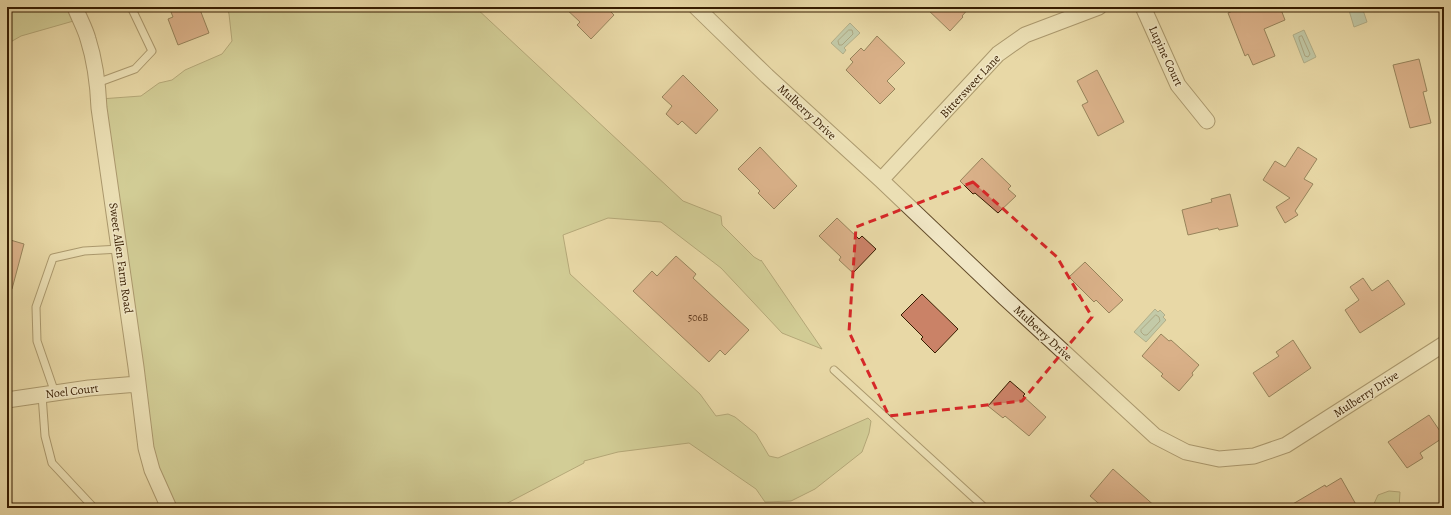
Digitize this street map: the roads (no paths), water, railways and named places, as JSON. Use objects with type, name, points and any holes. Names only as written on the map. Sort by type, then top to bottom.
[{"type":"street","name":"Sweet Allen Farm Road","points":[[75,7],[88,38],[97,83],[146,448],[152,470],[169,508]]},
{"type":"street","name":"Mulberry Drive","points":[[696,7],[767,76],[881,180],[1005,298],[1155,436],[1186,452],[1219,459],[1254,456],[1286,445],[1444,344]]},
{"type":"street","name":"Bittersweet Lane","points":[[881,180],[998,54],[1025,36],[1099,7]]},
{"type":"street","name":"Lupine Court","points":[[1143,7],[1178,85],[1207,121]]},
{"type":"street","name":"Noel Court","points":[[7,400],[90,388],[138,384]]},
{"type":"lane","points":[[97,83],[135,69],[152,51],[131,7]]},
{"type":"lane","points":[[94,508],[52,463],[45,436],[49,394],[37,341],[36,307],[53,258],[84,251],[120,249]]},
{"type":"lane","points":[[834,370],[985,508]]},
{"type":"water","points":[[1348,7],[1362,7],[1367,22],[1354,27]]},
{"type":"water","points":[[850,23],[860,33],[844,48],[846,50],[843,54],[831,43]]},
{"type":"water","points":[[1304,30],[1316,57],[1304,63],[1293,35]]},
{"type":"water","points":[[1155,309],[1158,312],[1160,310],[1165,315],[1163,317],[1166,320],[1146,342],[1134,332]]}]
